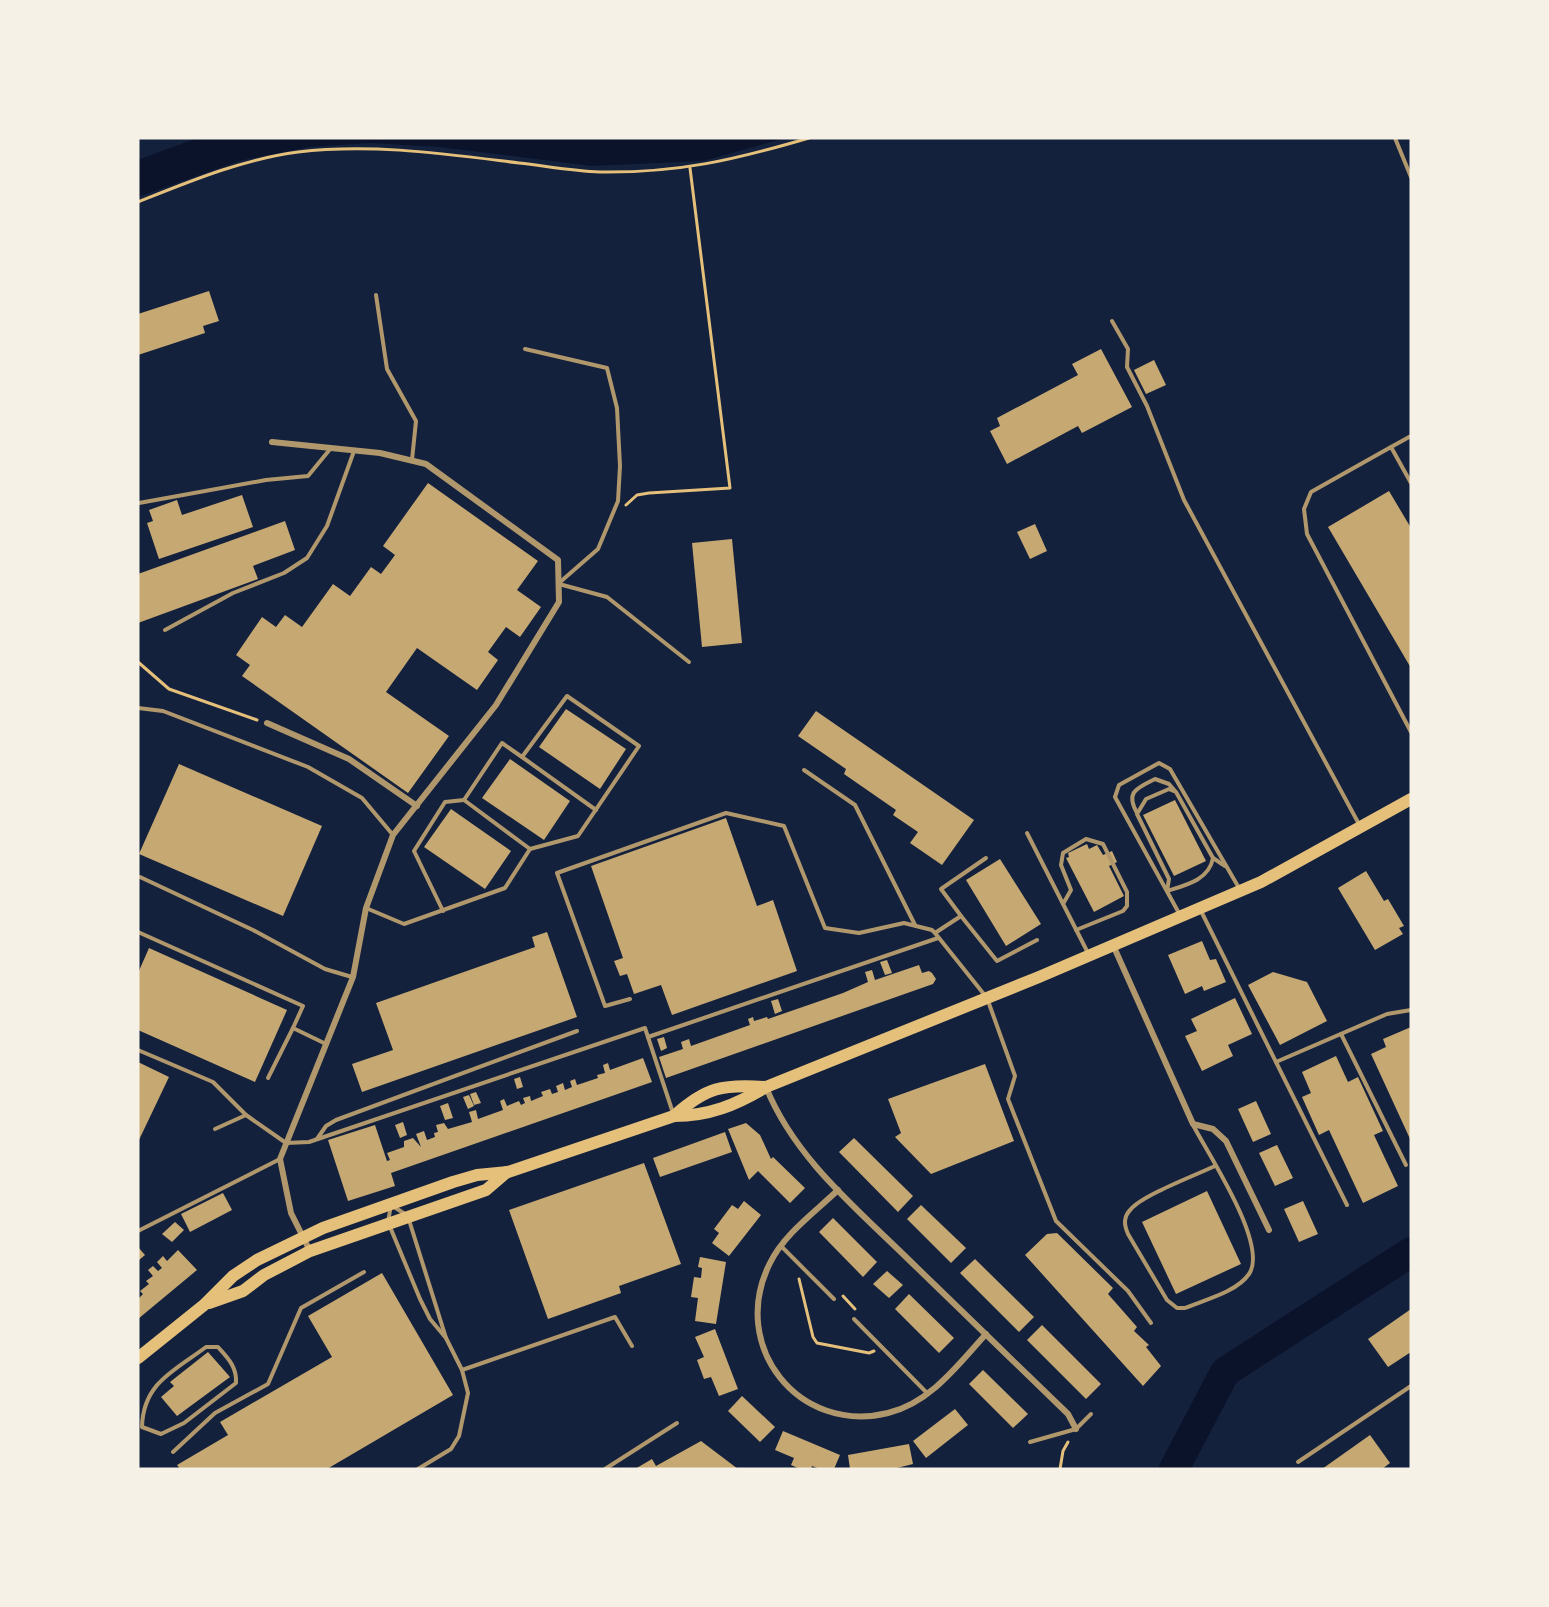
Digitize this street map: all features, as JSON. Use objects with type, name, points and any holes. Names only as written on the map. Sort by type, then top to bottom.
[{"type":"main road","points":[[138,1358],[204,1305],[246,1267],[303,1237],[477,1175],[508,1172],[674,1116],[701,1116],[737,1103],[765,1087],[987,998],[1241,890],[1411,799]]},
{"type":"main road","points":[[674,1116],[693,1098],[731,1085],[765,1087]]},
{"type":"main road","points":[[204,1305],[243,1290],[264,1275],[310,1251],[388,1222],[486,1190],[508,1172]]},
{"type":"street","points":[[272,442],[354,450],[426,464],[558,560],[559,602],[496,705],[393,835],[385,851],[366,908],[353,977],[280,1159],[291,1214],[310,1251]]},
{"type":"street","points":[[267,723],[349,759],[417,806]]},
{"type":"street","points":[[1113,945],[1193,1124],[1213,1129],[1226,1141],[1269,1230]]},
{"type":"street","points":[[765,1087],[776,1112],[792,1137],[838,1190],[1068,1414],[1076,1429]]},
{"type":"street","points":[[838,1190],[780,1246],[761,1283],[757,1313],[764,1351],[773,1372],[783,1383],[794,1392],[834,1413],[855,1416],[887,1414],[907,1407],[928,1394],[949,1376],[986,1334]]},
{"type":"lane","points":[[1395,138],[1411,177]]},
{"type":"lane","points":[[376,295],[387,369],[416,421],[412,460]]},
{"type":"lane","points":[[1112,321],[1128,349],[1127,367],[1147,406],[1184,500],[1361,826]]},
{"type":"lane","points":[[525,349],[607,368],[617,408],[620,466],[618,501],[598,549],[559,583]]},
{"type":"lane","points":[[1411,436],[1311,492],[1304,509],[1306,534],[1411,732]]},
{"type":"lane","points":[[1391,447],[1411,483]]},
{"type":"lane","points":[[139,503],[266,480],[308,476],[331,448]]},
{"type":"lane","points":[[165,630],[233,593],[284,573],[307,558],[327,526],[354,450]]},
{"type":"lane","points":[[559,583],[608,597],[689,662]]},
{"type":"lane","points":[[366,908],[404,924],[505,888],[530,849],[578,836],[639,746],[567,696],[522,757]]},
{"type":"lane","points":[[138,708],[163,711],[308,767],[362,798],[393,835]]},
{"type":"lane","points":[[464,800],[502,743],[596,810]]},
{"type":"lane","points":[[1181,916],[1115,797],[1119,784],[1159,763],[1170,769],[1241,890]]},
{"type":"lane","points":[[804,770],[855,806],[915,926]]},
{"type":"lane","points":[[1167,891],[1169,879],[1131,803],[1132,795],[1137,789],[1155,779],[1169,784],[1176,792],[1213,858],[1227,867]]},
{"type":"lane","points":[[1137,814],[1146,799],[1164,790],[1176,792]]},
{"type":"lane","points":[[443,911],[414,851],[445,802],[464,800],[530,849]]},
{"type":"lane","points":[[630,999],[605,1006],[557,873],[726,813],[784,826],[825,928],[859,933],[904,923],[932,930],[987,998],[1015,1076],[1008,1099],[1056,1221],[1128,1291],[1151,1323]]},
{"type":"lane","points":[[1027,833],[1089,955]]},
{"type":"lane","points":[[1063,904],[1071,890],[1061,865],[1063,853],[1086,839],[1103,844],[1127,892],[1127,906],[1123,911],[1076,930]]},
{"type":"lane","points":[[986,858],[941,889],[997,961],[1037,940]]},
{"type":"lane","points":[[1167,891],[1205,875],[1211,867],[1213,858]]},
{"type":"lane","points":[[140,877],[253,930],[325,969],[353,977]]},
{"type":"lane","points":[[1199,908],[1347,1205]]},
{"type":"lane","points":[[648,1037],[937,935],[961,916]]},
{"type":"lane","points":[[138,932],[303,1006],[268,1078]]},
{"type":"lane","points":[[1276,1062],[1387,1014],[1411,1010]]},
{"type":"lane","points":[[293,1028],[327,1044]]},
{"type":"lane","points":[[138,1050],[213,1082],[246,1115],[286,1143],[316,1139],[645,1028],[674,1116]]},
{"type":"lane","points":[[316,1139],[326,1126],[336,1120],[577,1031]]},
{"type":"lane","points":[[1341,1034],[1406,1165]]},
{"type":"lane","points":[[215,1129],[246,1115]]},
{"type":"lane","points":[[1193,1124],[1215,1166],[1226,1181],[1248,1232],[1255,1259],[1253,1268],[1239,1284],[1185,1308],[1177,1308],[1167,1300],[1128,1234],[1124,1225],[1126,1216],[1137,1203],[1215,1166]]},
{"type":"lane","points":[[138,1231],[280,1159]]},
{"type":"lane","points":[[418,1469],[451,1449],[459,1436],[468,1393],[462,1370],[446,1338],[408,1216],[391,1206],[388,1222],[420,1299],[430,1320],[446,1338]]},
{"type":"lane","points":[[780,1246],[834,1299]]},
{"type":"lane","points":[[173,1452],[215,1413],[268,1384],[301,1308],[364,1272]]},
{"type":"lane","points":[[462,1370],[615,1317],[632,1346]]},
{"type":"lane","points":[[854,1319],[928,1394]]},
{"type":"lane","points":[[206,1347],[218,1347],[237,1371],[236,1383],[184,1423],[160,1434],[140,1429],[142,1412],[150,1391],[161,1380],[206,1347]]},
{"type":"lane","points":[[1298,1462],[1411,1386]]},
{"type":"lane","points":[[1030,1442],[1076,1429],[1091,1414]]},
{"type":"lane","points":[[605,1469],[677,1423]]},
{"type":"path","points":[[138,202],[189,181],[297,152],[356,149],[421,151],[598,172],[690,168],[715,164],[809,138]]},
{"type":"path","points":[[626,506],[638,495],[649,493],[730,488],[690,168]]},
{"type":"path","points":[[138,662],[169,689],[267,723]]},
{"type":"path","points":[[801,1266],[798,1273],[813,1337],[817,1343],[869,1353],[881,1347]]},
{"type":"path","points":[[834,1299],[840,1293],[860,1313],[854,1319]]},
{"type":"path","points":[[1060,1469],[1063,1451],[1076,1429]]},
{"type":"water","points":[[197,138],[785,138],[703,161],[592,166],[439,147],[370,143],[309,147],[239,161],[138,197],[138,160]]},
{"type":"building","points":[[209,291],[219,321],[203,326],[205,333],[138,355],[138,314]]},
{"type":"building","points":[[1101,349],[1132,407],[1082,433],[1078,426],[1007,464],[990,431],[1000,426],[997,418],[1078,375],[1072,364]]},
{"type":"building","points":[[1154,360],[1166,385],[1146,394],[1134,370]]},
{"type":"building","points":[[428,483],[538,561],[517,590],[541,607],[520,637],[506,627],[488,652],[498,660],[477,690],[417,648],[386,692],[449,736],[408,793],[242,676],[250,665],[236,655],[262,617],[276,627],[285,615],[302,627],[333,584],[350,596],[371,567],[381,574],[395,555],[383,546]]},
{"type":"building","points":[[1389,491],[1411,528],[1411,668],[1328,527]]},
{"type":"building","points":[[242,495],[253,527],[159,559],[147,523],[153,521],[149,510],[177,500],[182,515]]},
{"type":"building","points":[[285,521],[295,550],[253,566],[258,579],[138,623],[138,574]]},
{"type":"building","points":[[1035,524],[1047,551],[1030,559],[1017,532]]},
{"type":"building","points":[[732,539],[742,643],[702,647],[692,543]]},
{"type":"building","points":[[566,709],[626,749],[600,789],[539,747]]},
{"type":"building","points":[[816,711],[974,820],[942,865],[910,843],[918,832],[893,815],[896,810],[844,774],[846,769],[798,736]]},
{"type":"building","points":[[510,759],[570,801],[544,840],[482,798]]},
{"type":"building","points":[[179,764],[322,826],[283,916],[139,854]]},
{"type":"building","points":[[1175,800],[1206,861],[1174,876],[1143,815]]},
{"type":"building","points":[[451,809],[511,851],[485,889],[424,847]]},
{"type":"building","points":[[726,818],[757,906],[773,900],[797,971],[672,1015],[661,985],[634,994],[627,974],[620,976],[614,961],[623,958],[591,866]]},
{"type":"building","points":[[1087,844],[1089,849],[1097,845],[1103,855],[1112,851],[1117,862],[1109,866],[1124,896],[1094,912],[1066,858],[1069,857],[1068,853]]},
{"type":"building","points":[[1000,859],[1041,924],[1006,946],[966,880]]},
{"type":"building","points":[[1366,871],[1384,901],[1388,899],[1404,926],[1399,928],[1403,934],[1375,950],[1338,888]]},
{"type":"building","points":[[547,932],[577,1017],[362,1092],[352,1064],[393,1050],[376,1003],[535,947],[532,937]]},
{"type":"building","points":[[1202,941],[1210,960],[1216,959],[1226,982],[1204,991],[1202,986],[1185,994],[1168,955]]},
{"type":"building","points":[[149,948],[287,1010],[255,1082],[138,1030],[138,973]]},
{"type":"building","points":[[887,960],[892,973],[885,975],[880,962]]},
{"type":"building","points":[[919,965],[922,973],[929,971],[932,973],[936,979],[933,984],[666,1078],[659,1057],[683,1049],[681,1042],[689,1039],[691,1046],[750,1025],[748,1019],[753,1017],[754,1021],[767,1017],[768,1019],[843,993],[868,982],[865,972],[872,970],[875,980]]},
{"type":"building","points":[[1273,972],[1307,982],[1327,1021],[1280,1045],[1248,985]]},
{"type":"building","points":[[1235,998],[1252,1034],[1228,1045],[1233,1056],[1202,1071],[1185,1036],[1197,1031],[1191,1019]]},
{"type":"building","points":[[778,999],[782,1011],[775,1014],[771,1001]]},
{"type":"building","points":[[1411,1027],[1411,1141],[1371,1054],[1386,1047],[1383,1039]]},
{"type":"building","points":[[664,1037],[667,1048],[661,1051],[657,1039]]},
{"type":"building","points":[[1336,1056],[1348,1082],[1358,1077],[1383,1131],[1374,1135],[1398,1186],[1363,1203],[1329,1130],[1319,1135],[1302,1097],[1311,1093],[1302,1072]]},
{"type":"building","points":[[643,1058],[652,1082],[391,1173],[395,1186],[348,1201],[328,1140],[375,1125],[387,1161],[390,1160],[387,1153],[404,1147],[404,1141],[413,1138],[421,1147],[416,1134],[424,1131],[427,1140],[435,1137],[434,1133],[438,1132],[436,1125],[444,1123],[448,1129],[472,1122],[469,1112],[476,1110],[478,1119],[503,1110],[500,1101],[504,1099],[507,1106],[519,1101],[521,1105],[525,1103],[523,1098],[530,1096],[531,1101],[543,1096],[541,1092],[550,1089],[552,1094],[558,1092],[556,1086],[563,1083],[565,1090],[572,1087],[570,1081],[575,1079],[577,1085],[598,1078],[597,1075],[605,1073],[603,1065],[608,1063],[610,1070]]},
{"type":"building","points":[[138,1062],[169,1077],[138,1142]]},
{"type":"building","points":[[985,1064],[1014,1141],[931,1174],[895,1137],[901,1133],[888,1099]]},
{"type":"building","points":[[520,1077],[523,1087],[517,1089],[514,1079]]},
{"type":"building","points":[[476,1092],[481,1103],[474,1105],[470,1094]]},
{"type":"building","points":[[469,1095],[474,1106],[468,1109],[463,1097]]},
{"type":"building","points":[[1256,1101],[1271,1134],[1253,1142],[1238,1109]]},
{"type":"building","points":[[448,1103],[453,1118],[445,1120],[440,1106]]},
{"type":"building","points":[[403,1122],[407,1135],[400,1138],[395,1125]]},
{"type":"building","points":[[746,1123],[760,1135],[771,1159],[773,1157],[805,1188],[790,1203],[758,1171],[749,1180],[728,1129]]},
{"type":"building","points":[[725,1132],[732,1152],[660,1177],[653,1158]]},
{"type":"building","points":[[854,1138],[913,1196],[898,1212],[839,1152]]},
{"type":"building","points":[[1277,1145],[1293,1178],[1275,1186],[1259,1153]]},
{"type":"building","points":[[644,1163],[681,1264],[619,1286],[621,1293],[548,1319],[509,1210]]},
{"type":"building","points":[[1207,1191],[1241,1264],[1176,1294],[1142,1222]]},
{"type":"building","points":[[223,1193],[232,1210],[190,1232],[181,1214]]},
{"type":"building","points":[[744,1201],[761,1215],[729,1256],[712,1243],[719,1233],[714,1229],[732,1205],[738,1209]]},
{"type":"building","points":[[1303,1201],[1318,1234],[1299,1242],[1284,1209]]},
{"type":"building","points":[[921,1205],[966,1248],[951,1263],[907,1219]]},
{"type":"building","points":[[833,1218],[877,1262],[863,1277],[819,1232]]},
{"type":"building","points":[[175,1222],[184,1230],[172,1242],[162,1234]]},
{"type":"building","points":[[1057,1233],[1113,1288],[1108,1294],[1137,1327],[1134,1331],[1149,1345],[1146,1347],[1161,1366],[1143,1386],[1025,1255],[1047,1234]]},
{"type":"building","points":[[138,1247],[145,1255],[138,1261]]},
{"type":"building","points":[[178,1250],[197,1270],[138,1319],[138,1299],[143,1294],[140,1291],[149,1284],[146,1281],[153,1276],[148,1270],[153,1266],[158,1271],[162,1268],[157,1262],[163,1256],[167,1261]]},
{"type":"building","points":[[700,1257],[726,1262],[716,1324],[695,1321],[698,1298],[691,1297],[694,1277],[701,1278],[702,1268],[698,1267]]},
{"type":"building","points":[[975,1259],[1034,1317],[1019,1332],[960,1273]]},
{"type":"building","points":[[887,1271],[903,1285],[889,1298],[873,1284]]},
{"type":"building","points":[[382,1273],[453,1395],[327,1469],[180,1469],[177,1465],[228,1435],[220,1422],[332,1357],[308,1316]]},
{"type":"building","points":[[909,1294],[954,1338],[939,1353],[895,1309]]},
{"type":"building","points":[[1411,1309],[1411,1352],[1388,1367],[1368,1339]]},
{"type":"building","points":[[1042,1325],[1101,1384],[1086,1399],[1027,1340]]},
{"type":"building","points":[[715,1329],[738,1389],[719,1396],[711,1377],[704,1379],[697,1360],[704,1357],[695,1337]]},
{"type":"building","points":[[208,1352],[230,1377],[177,1416],[161,1397],[174,1386],[170,1382]]},
{"type":"building","points":[[983,1370],[1028,1414],[1013,1428],[969,1384]]},
{"type":"building","points":[[742,1396],[775,1427],[760,1442],[728,1411]]},
{"type":"building","points":[[955,1409],[968,1425],[926,1458],[913,1441]]},
{"type":"building","points":[[783,1431],[840,1455],[834,1469],[820,1469],[812,1466],[811,1469],[800,1469],[791,1465],[794,1458],[775,1450]]},
{"type":"building","points":[[1370,1435],[1390,1463],[1382,1469],[1322,1469]]},
{"type":"building","points":[[701,1441],[738,1469],[635,1469],[652,1459],[656,1466]]},
{"type":"building","points":[[909,1444],[913,1464],[893,1469],[850,1469],[848,1455]]},
{"type":"waterway","points":[[1174,1469],[1225,1372],[1411,1252]]}]
